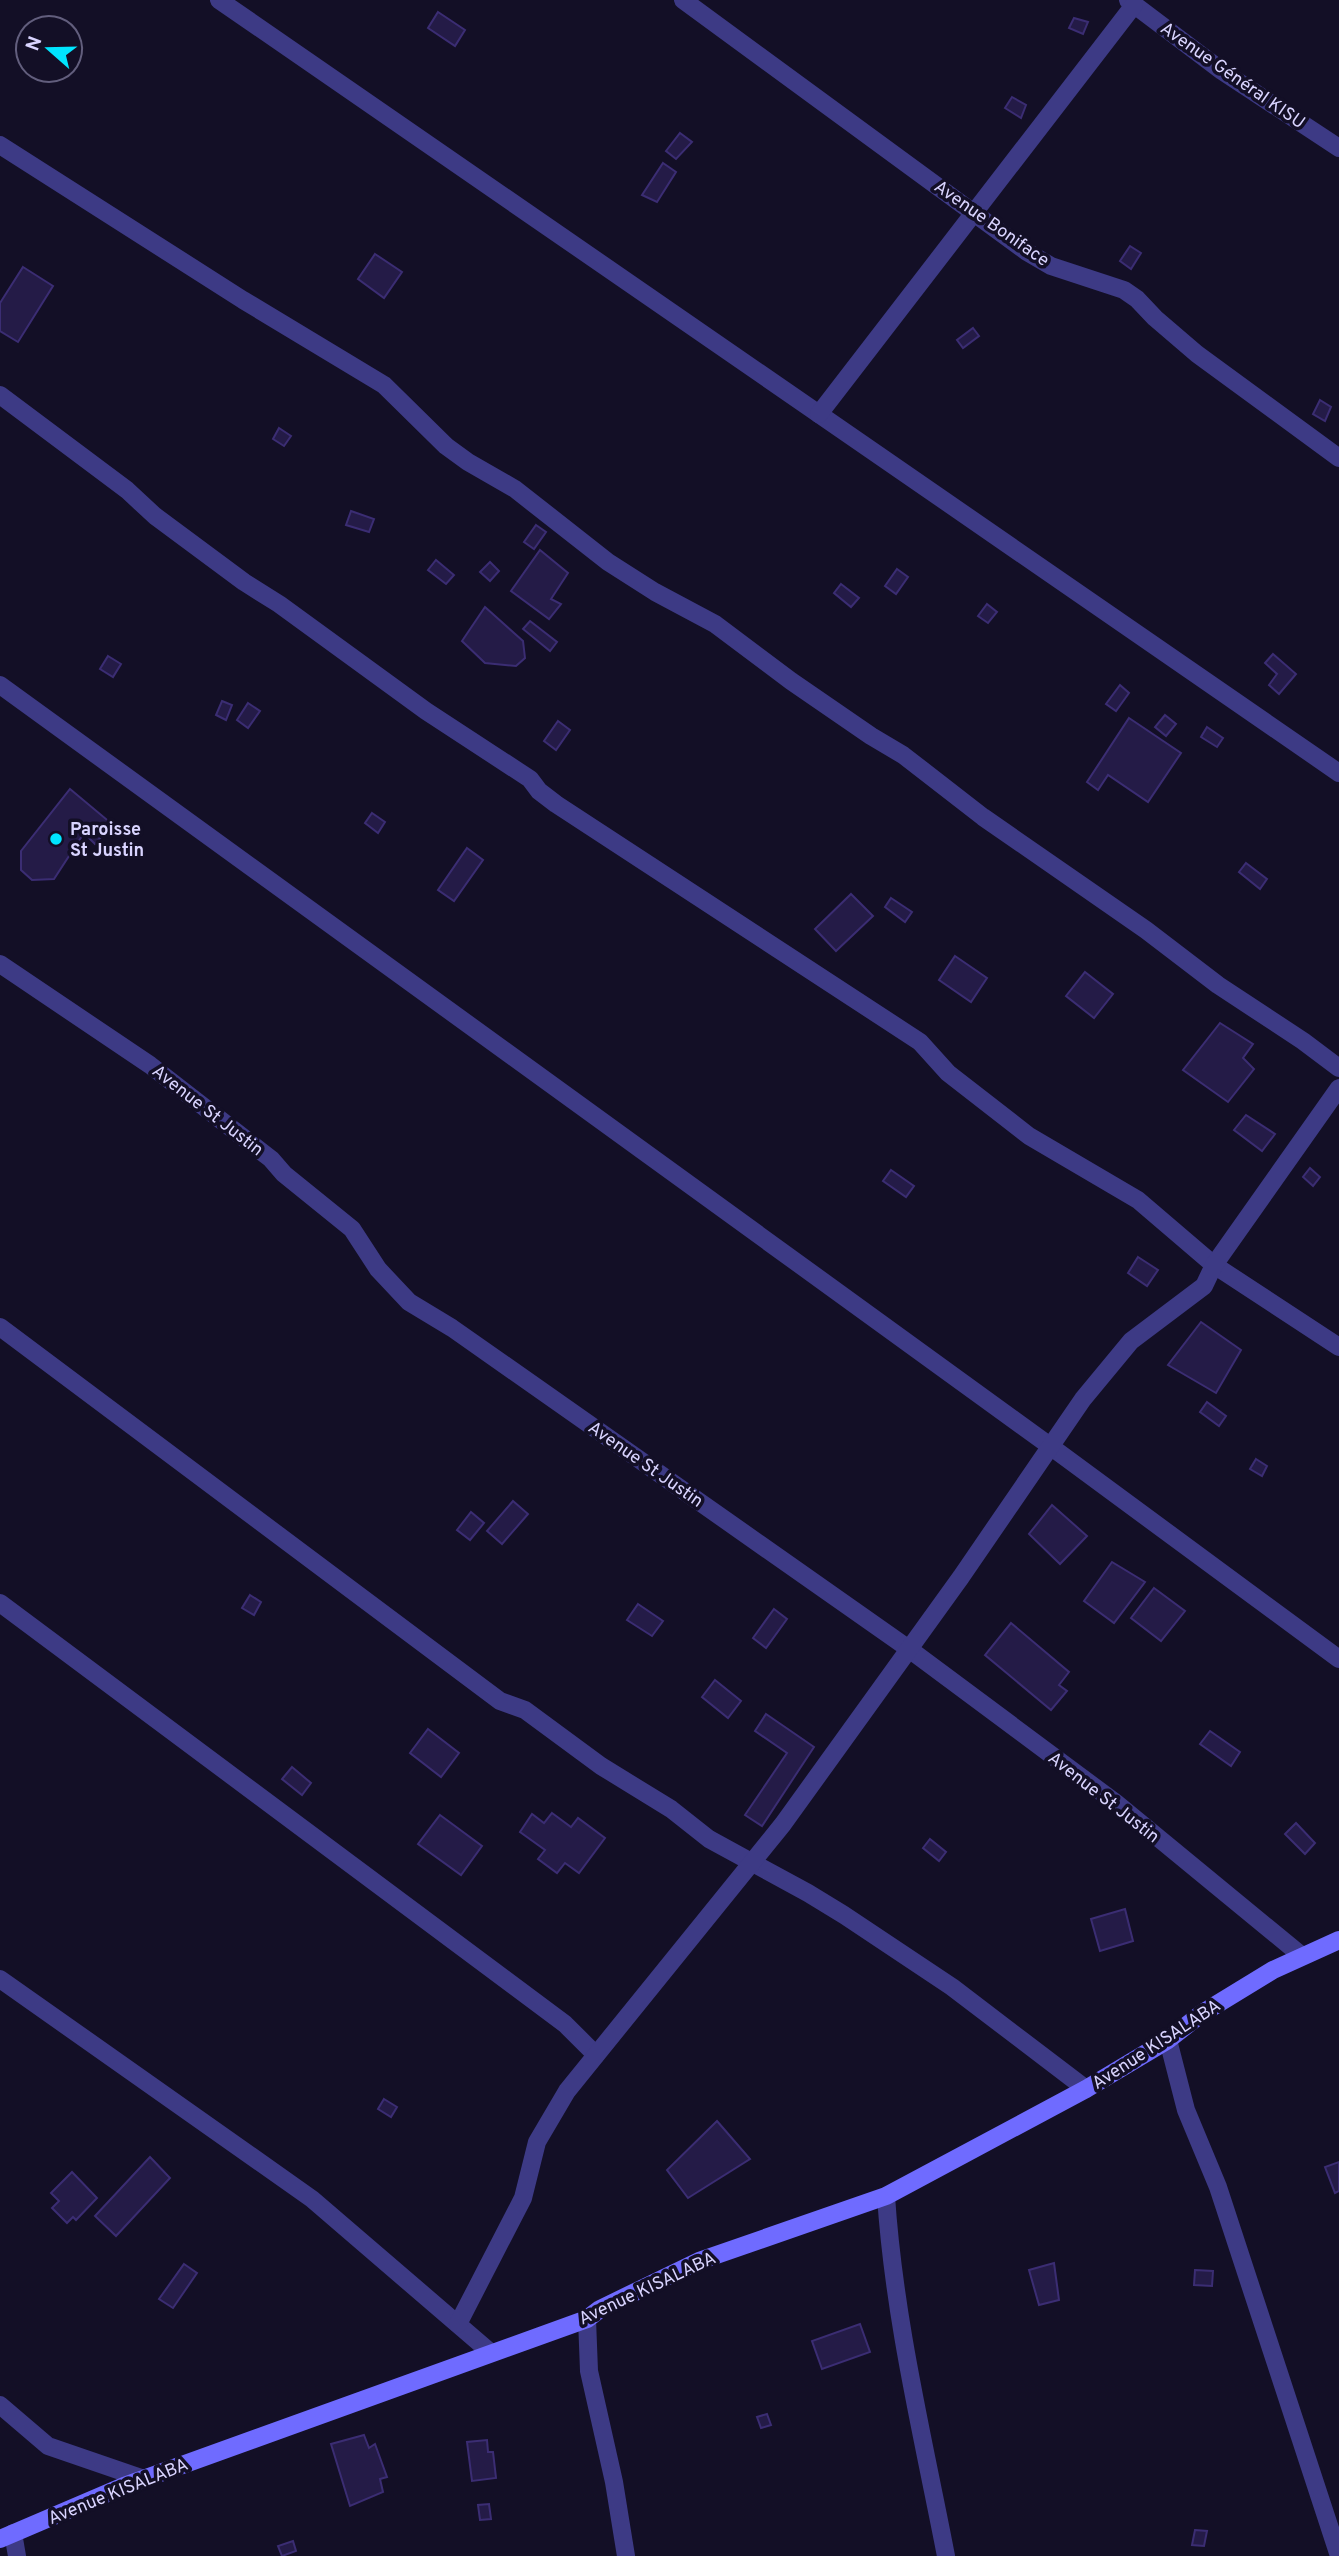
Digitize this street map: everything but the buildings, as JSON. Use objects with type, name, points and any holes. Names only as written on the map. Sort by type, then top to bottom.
[{"type":"street","points":[[219,0],[1339,773]]},
{"type":"street","name":"Avenue Boniface","points":[[683,0],[1027,251],[1051,266],[1124,290],[1138,299],[1154,318],[1197,354],[1339,458]]},
{"type":"street","points":[[819,414],[975,212],[1131,2]]},
{"type":"street","name":"Avenue Général KISU","points":[[1131,2],[1222,71],[1339,148]]},
{"type":"street","points":[[0,145],[243,300],[384,385],[446,446],[468,463],[515,489],[608,562],[715,624],[791,681],[903,755],[983,817],[1146,930],[1218,985],[1339,1068]]},
{"type":"street","points":[[0,395],[244,582],[279,604],[426,711],[530,779],[539,791],[556,804],[920,1042],[948,1073],[1029,1136],[1138,1200],[1214,1265],[1339,1347]]},
{"type":"street","points":[[0,685],[1050,1446],[1339,1659]]},
{"type":"street","name":"Avenue St Justin","points":[[0,964],[150,1065],[271,1159],[284,1174],[352,1229],[378,1269],[409,1302],[452,1328],[909,1649],[1116,1803],[1302,1956]]},
{"type":"street","points":[[458,2325],[523,2198],[537,2142],[567,2091],[783,1824],[1083,1399],[1131,1341],[1203,1286],[1214,1265],[1339,1088]]},
{"type":"street","points":[[0,1327],[500,1701],[524,1710],[709,1839],[808,1893],[952,1987],[1086,2090]]},
{"type":"street","points":[[0,1603],[565,2024],[596,2054]]},
{"type":"street","name":"Avenue KISALABA","points":[[6,2536],[144,2479],[586,2319],[600,2309],[699,2261],[886,2196],[1086,2090],[1168,2040],[1201,2014],[1273,1970],[1339,1940]]},
{"type":"street","points":[[0,1979],[312,2199],[490,2352]]},
{"type":"street","points":[[1168,2040],[1186,2110],[1218,2187],[1339,2556]]},
{"type":"street","points":[[886,2196],[898,2304],[917,2416],[946,2556]]},
{"type":"street","points":[[586,2319],[589,2371],[614,2482],[626,2556]]},
{"type":"street","points":[[0,2405],[48,2446],[144,2479]]},
{"type":"street","points":[[6,2536],[17,2556]]},
{"type":"place","name":"Paroisse St Justin","points":[[56,839]]}]
